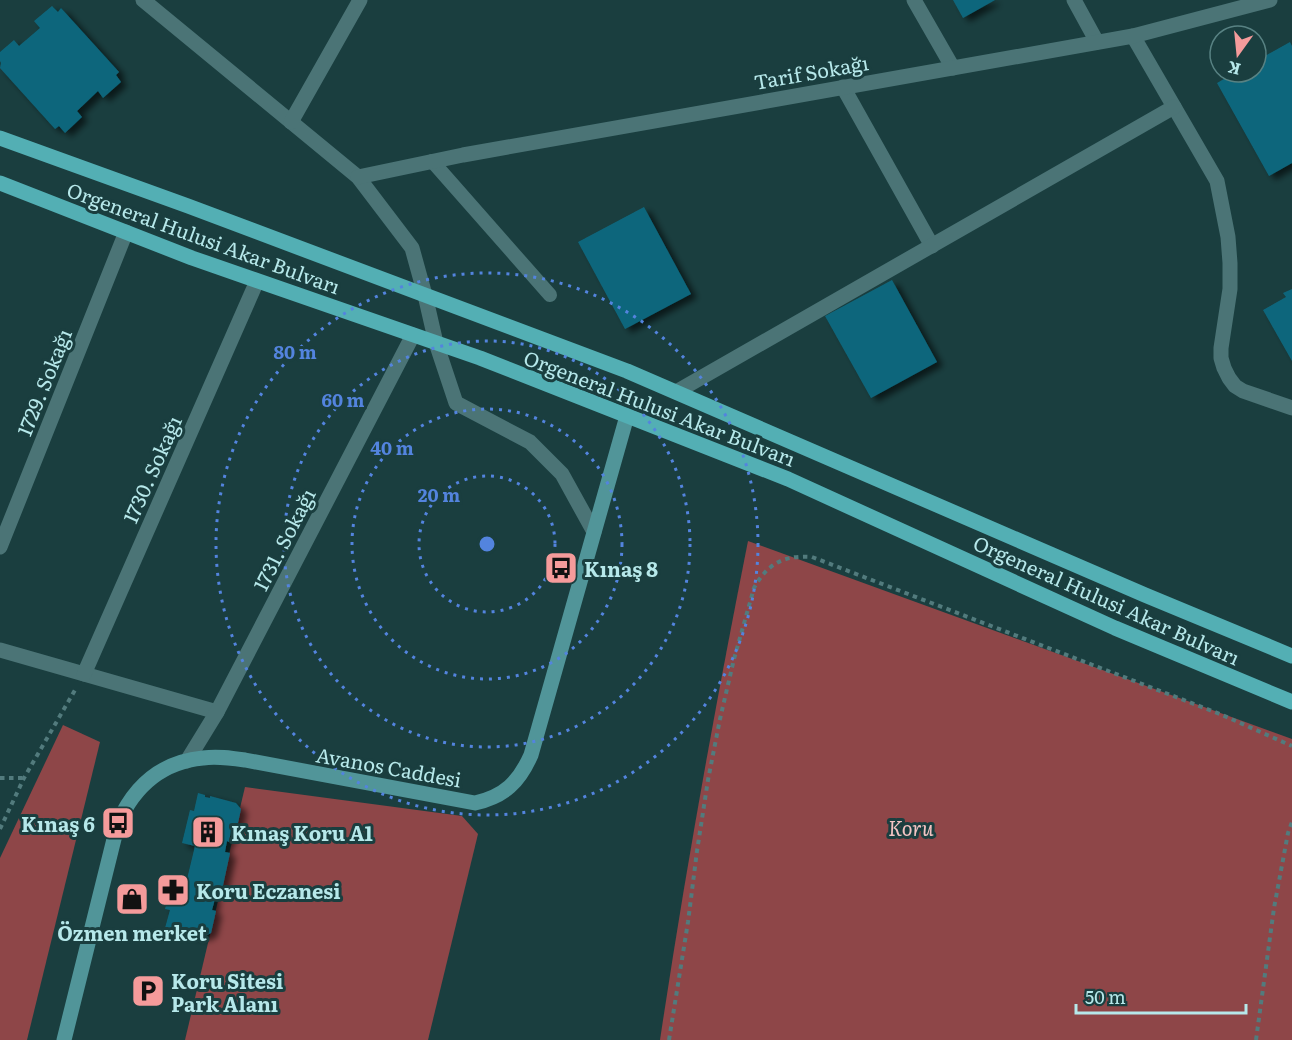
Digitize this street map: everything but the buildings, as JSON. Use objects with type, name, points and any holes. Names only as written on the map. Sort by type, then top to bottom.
[{"type":"main road","name":"Orgeneral Hulusi Akar Bulvarı","points":[[0,138],[627,371],[1292,656]]},
{"type":"main road","name":"Orgeneral Hulusi Akar Bulvarı","points":[[0,183],[192,258],[480,358],[788,479],[1115,628],[1292,702]]},
{"type":"street","points":[[143,0],[358,177],[412,248],[436,343],[456,403],[530,442],[562,474],[594,532]]},
{"type":"street","points":[[291,122],[360,0]]},
{"type":"street","points":[[914,0],[953,68]]},
{"type":"street","points":[[1074,0],[1097,42]]},
{"type":"street","name":"Tarif Sokağı","points":[[358,177],[432,161],[1133,36],[1270,0]]},
{"type":"street","points":[[1133,36],[1217,181],[1228,237],[1230,289],[1221,348],[1224,369],[1235,386],[1243,391],[1292,408]]},
{"type":"street","points":[[843,87],[932,246]]},
{"type":"street","points":[[676,392],[1174,107]]},
{"type":"street","name":"1729. Sokağı","points":[[0,547],[126,232]]},
{"type":"street","name":"1730. Sokağı","points":[[84,674],[257,281]]},
{"type":"street","name":"1731. Sokağı","points":[[187,760],[217,712],[413,335]]},
{"type":"street","name":"Avanos Caddesi","points":[[64,1040],[117,823],[134,794],[146,782],[172,765],[202,758],[245,760],[475,803],[497,796],[517,780],[531,755],[627,416]]},
{"type":"street","points":[[0,650],[217,712]]},
{"type":"lane","points":[[432,161],[550,295]]},
{"type":"path","points":[[669,1040],[708,780],[722,709],[754,588],[767,569],[776,562],[800,556],[812,557],[1220,714],[1292,746]]},
{"type":"path","points":[[0,829],[24,778],[84,674]]},
{"type":"path","points":[[0,778],[24,778]]},
{"type":"path","points":[[1256,1040],[1274,908],[1292,822]]},
{"type":"green space","name":"Koru","points":[[748,541],[1292,739],[1292,1040],[660,1040],[701,790]]},
{"type":"green space","points":[[63,725],[100,742],[27,1040],[0,1040],[0,858]]},
{"type":"green space","points":[[245,787],[462,816],[478,834],[428,1040],[185,1040]]},
{"type":"place","name":"Kınaş 8","points":[[561,568]]},
{"type":"place","name":"Kınaş 6","points":[[118,823]]},
{"type":"place","name":"Kınaş Koru A1","points":[[208,832]]},
{"type":"place","name":"Koru Eczanesi","points":[[173,890]]},
{"type":"place","name":"Özmen merket","points":[[132,899]]},
{"type":"place","name":"Koru Sitesi Park Alanı","points":[[148,991]]}]
